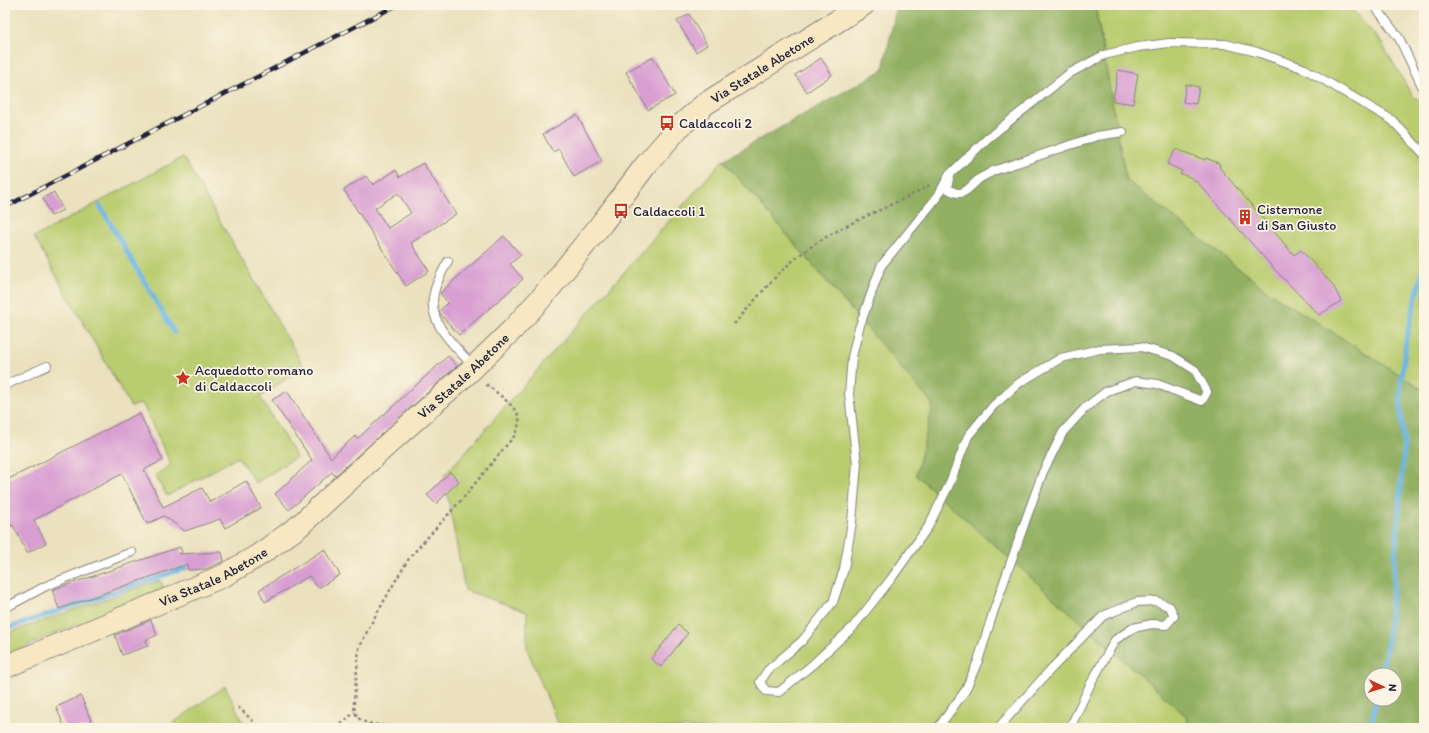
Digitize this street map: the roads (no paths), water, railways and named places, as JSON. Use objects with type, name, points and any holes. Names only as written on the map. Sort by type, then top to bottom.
[{"type":"main road","name":"Via Statale Abetone","points":[[5,667],[223,576],[259,555],[298,528],[389,443],[473,369],[513,329],[544,295],[603,222],[645,166],[678,128],[705,104],[863,5]]},
{"type":"lane","points":[[1374,5],[1399,38],[1424,90]]},
{"type":"lane","points":[[938,728],[965,691],[978,662],[993,612],[1030,506],[1043,472],[1063,432],[1086,408],[1107,390],[1136,380],[1157,384],[1202,401],[1207,392],[1195,370],[1173,356],[1141,347],[1100,348],[1061,358],[1019,383],[992,406],[968,436],[949,485],[928,528],[891,579],[853,627],[812,666],[779,692],[766,692],[760,682],[768,670],[802,641],[833,602],[844,569],[852,522],[857,464],[849,394],[852,357],[859,328],[882,266],[938,196],[950,175],[988,138],[1070,73],[1104,55],[1138,47],[1169,43],[1225,44],[1256,52],[1305,70],[1392,120],[1424,154]]},
{"type":"lane","points":[[950,175],[947,188],[953,193],[960,194],[967,191],[980,179],[993,171],[1097,136],[1123,132]]},
{"type":"lane","points":[[448,261],[439,278],[434,293],[432,306],[444,333],[473,369]]},
{"type":"lane","points":[[5,385],[46,366]]},
{"type":"lane","points":[[5,608],[46,586],[132,552]]},
{"type":"lane","points":[[998,728],[1052,668],[1103,616],[1136,602],[1156,601],[1170,607],[1174,616],[1166,625],[1152,624],[1133,628],[1115,640],[1090,685],[1070,728]]},
{"type":"waterway","points":[[100,206],[174,332]]},
{"type":"waterway","points":[[1383,667],[1387,646],[1393,586],[1404,448],[1400,395],[1406,339],[1424,264]]},
{"type":"waterway","points":[[5,629],[185,568]]},
{"type":"waterway","points":[[1371,728],[1375,707]]},
{"type":"railway","points":[[5,207],[397,5]]},
{"type":"place","name":"Caldaccoli 2","points":[[667,123]]},
{"type":"place","name":"Caldaccoli 1","points":[[621,211]]},
{"type":"place","name":"Cisternone di San Giusto","points":[[1245,217]]},
{"type":"place","name":"Acquedotto romano di Caldaccoli","points":[[183,378]]}]
